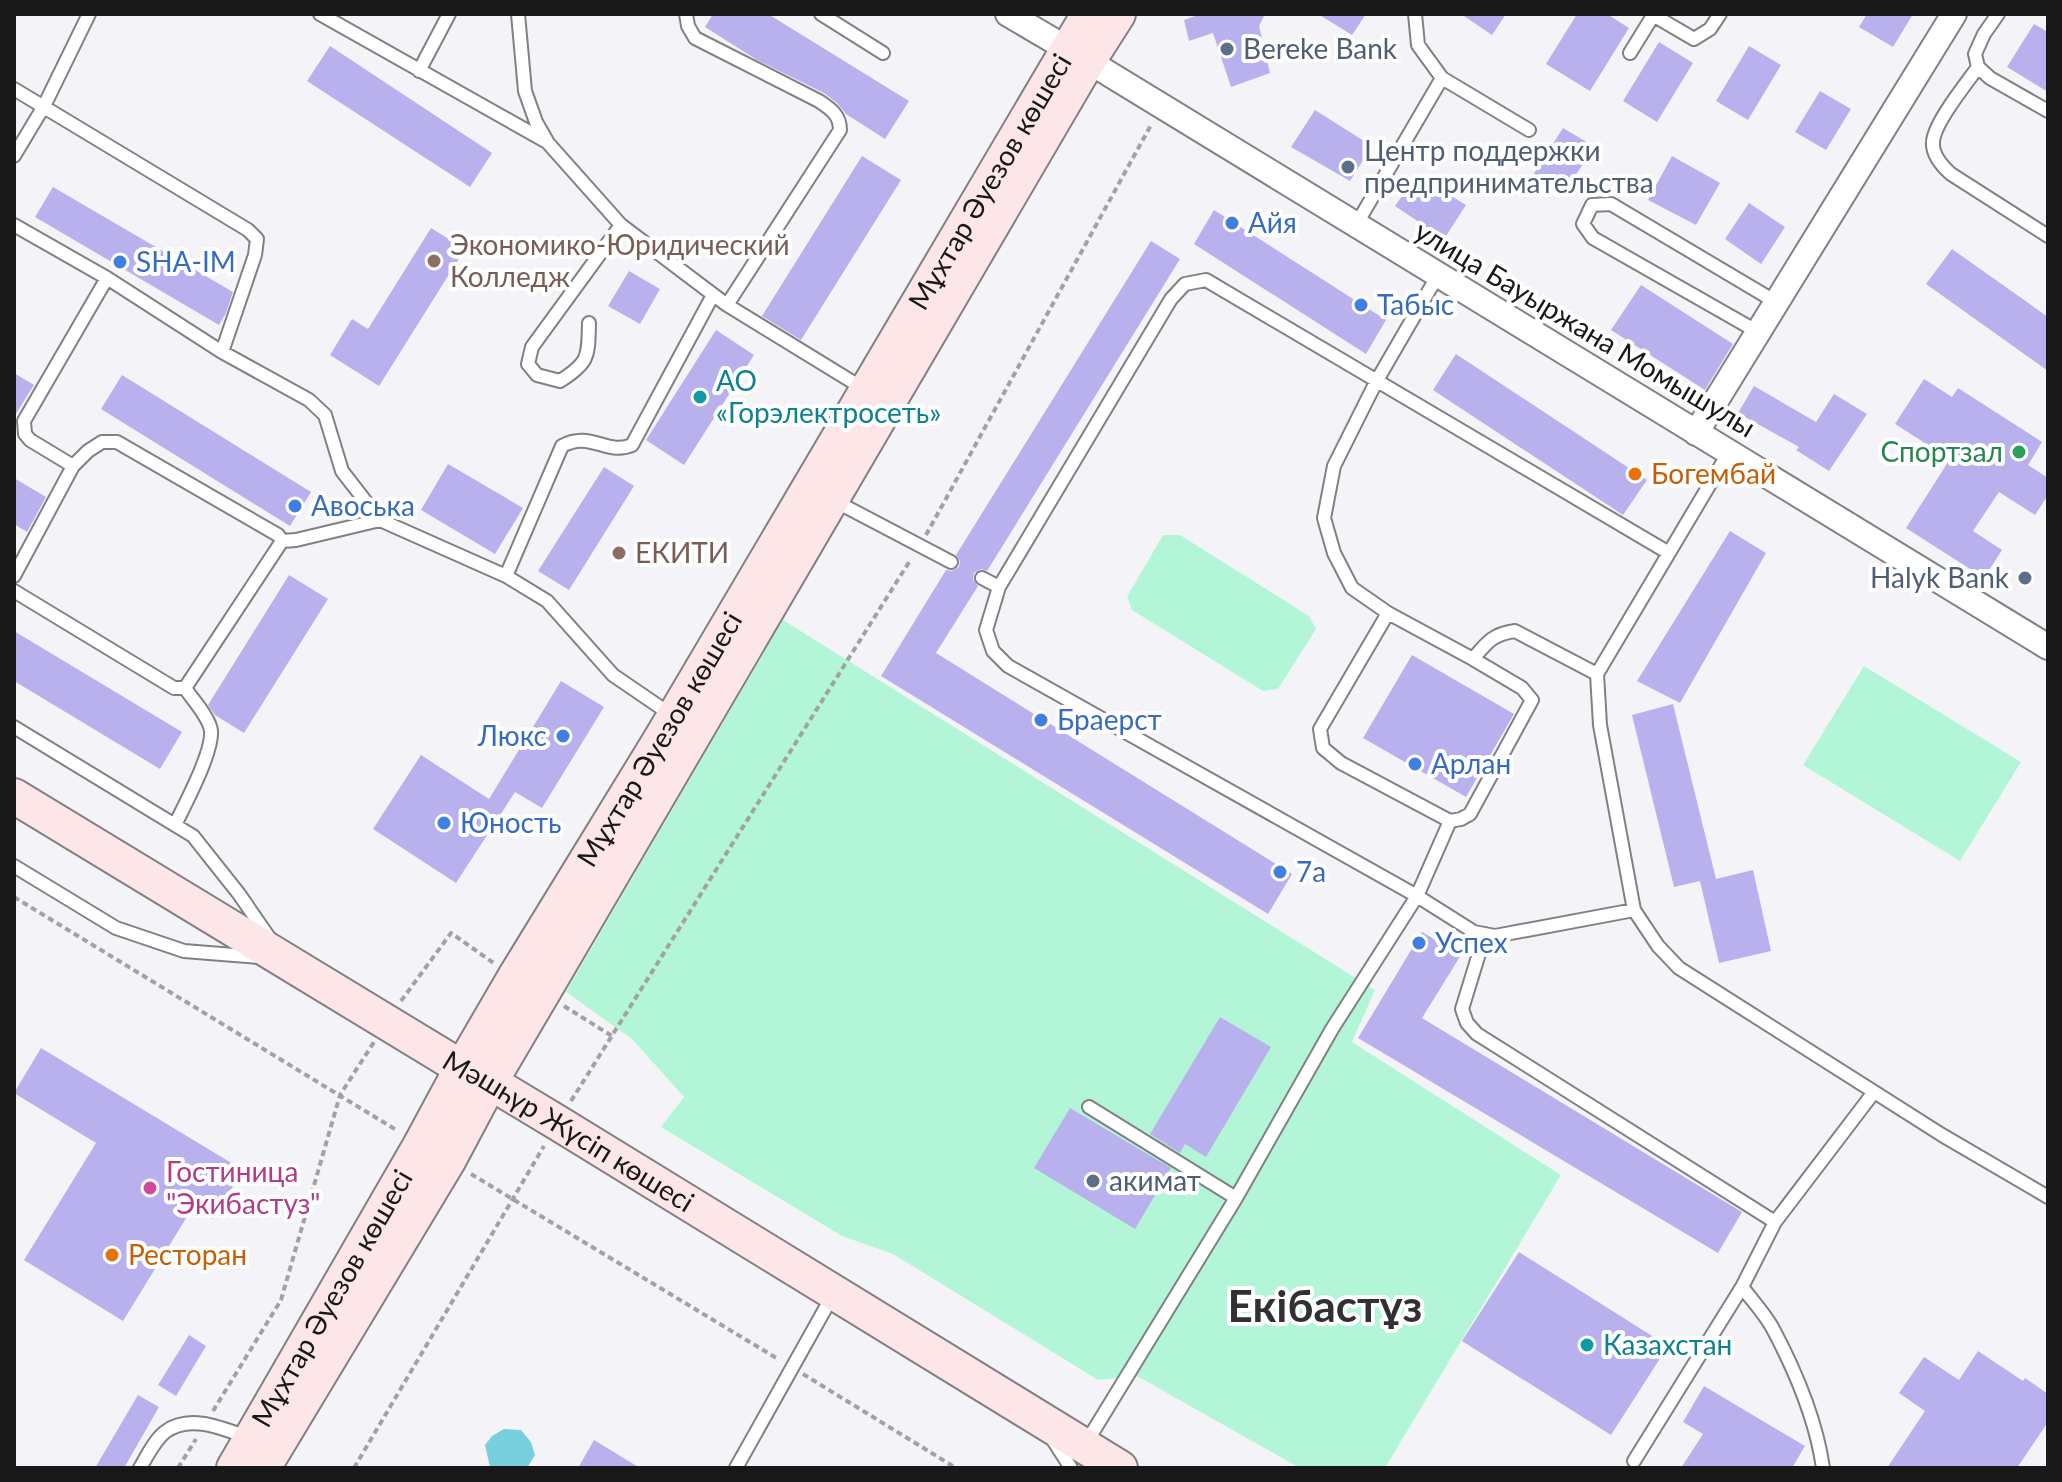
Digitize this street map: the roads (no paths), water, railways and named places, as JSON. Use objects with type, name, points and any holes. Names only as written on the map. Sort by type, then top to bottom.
[{"type":"street","name":"улица Бауыржана Момышулы","points":[[1008,14],[1696,433],[2044,637]]},
{"type":"street","name":"Мұхтар Әуезов көшесі","points":[[234,1468],[257,1453],[434,1153],[476,1075],[1077,55],[1089,14]]},
{"type":"street","name":"Мұхтар Әуезов көшесі","points":[[1077,55],[1118,14]]},
{"type":"street","points":[[1696,433],[1954,14]]},
{"type":"street","name":"Мұхтар Әуезов көшесі","points":[[476,1075],[515,977],[674,717],[820,494]]},
{"type":"street","name":"Мәшһүр Жүсіп көшесі","points":[[14,796],[558,1123],[1038,1418],[1078,1457],[1120,1468]]},
{"type":"lane","points":[[14,156],[44,106],[89,14]]},
{"type":"lane","points":[[320,14],[548,143]]},
{"type":"lane","points":[[419,71],[449,14]]},
{"type":"lane","points":[[518,14],[525,91],[536,122],[548,143],[621,225],[727,305],[877,397]]},
{"type":"lane","points":[[686,14],[695,38],[819,101],[832,109],[840,120],[840,130],[727,305]]},
{"type":"lane","points":[[821,14],[883,53]]},
{"type":"lane","points":[[1415,14],[1418,45],[1442,78],[1529,130]]},
{"type":"lane","points":[[1630,53],[1653,15],[1694,39],[1710,29],[1720,14]]},
{"type":"lane","points":[[1998,14],[1975,54],[1978,67],[1990,78],[2048,111]]},
{"type":"lane","points":[[1978,67],[1937,128],[1932,145],[1940,164],[1951,174],[2048,236]]},
{"type":"lane","points":[[1356,225],[1442,78]]},
{"type":"lane","points":[[14,89],[248,230],[257,239],[255,255],[222,352]]},
{"type":"lane","points":[[1758,332],[1593,238],[1583,224],[1592,205],[1611,204],[1776,302]]},
{"type":"lane","points":[[14,225],[107,278],[222,352],[309,400],[325,415],[342,471],[380,520],[506,576],[547,601],[613,675],[674,717]]},
{"type":"lane","points":[[589,323],[588,352],[578,370],[560,381],[537,375],[528,364],[532,347],[621,225]]},
{"type":"lane","points":[[1388,613],[1320,729],[1323,748],[1341,763],[1450,821],[1461,819],[1470,814],[1532,700],[1522,688],[1388,613],[1352,588],[1334,553],[1324,518],[1334,466],[1376,382],[1438,275]]},
{"type":"lane","points":[[73,466],[30,440],[25,434],[24,421],[107,278]]},
{"type":"lane","points":[[1634,910],[1495,936],[1474,932],[1417,896],[1008,666],[993,651],[986,630],[999,587],[1171,299],[1185,284],[1206,280],[1669,553]]},
{"type":"lane","points":[[506,576],[562,446],[572,440],[587,440],[622,449],[632,445],[713,295]]},
{"type":"lane","points":[[14,576],[73,466],[102,442],[117,442],[278,535],[282,541]]},
{"type":"lane","points":[[1729,452],[1597,674],[1600,725],[1634,910],[1658,946],[1679,968],[1942,1135],[2048,1197]]},
{"type":"lane","points":[[820,494],[951,562]]},
{"type":"lane","points":[[282,541],[380,520]]},
{"type":"lane","points":[[185,688],[282,541]]},
{"type":"lane","points":[[982,578],[999,587]]},
{"type":"lane","points":[[14,591],[174,688],[185,688]]},
{"type":"lane","points":[[1473,659],[1489,639],[1515,631],[1597,674]]},
{"type":"lane","points":[[175,825],[208,751],[211,730],[204,714],[185,688]]},
{"type":"lane","points":[[14,727],[193,836],[239,894],[283,958]]},
{"type":"lane","points":[[1078,1457],[1236,1198],[1332,1029],[1417,896],[1450,821]]},
{"type":"lane","points":[[14,866],[116,928],[184,951],[283,958]]},
{"type":"lane","points":[[1485,934],[1462,1009],[1467,1023],[1477,1034],[1775,1222]]},
{"type":"lane","points":[[1634,1461],[1742,1287],[1775,1222],[1874,1092]]},
{"type":"lane","points":[[1089,1107],[1236,1198]]},
{"type":"lane","points":[[1742,1287],[1771,1325],[1797,1380],[1819,1443],[1823,1468]]},
{"type":"lane","points":[[736,1468],[835,1293]]},
{"type":"lane","points":[[140,1468],[165,1432],[182,1424],[205,1424],[257,1453]]},
{"type":"water","points":[[504,1429],[521,1430],[531,1442],[535,1455],[527,1468],[490,1467],[485,1445]]},
{"type":"place","name":"Bereke Bank","points":[[1227,49]]},
{"type":"place","name":"Центр поддержки предпринимательства","points":[[1348,167]]},
{"type":"place","name":"Айя","points":[[1232,223]]},
{"type":"place","name":"Экономико-Юридический Колледж","points":[[434,261]]},
{"type":"place","name":"SHA-IM","points":[[120,262]]},
{"type":"place","name":"Табыс","points":[[1361,305]]},
{"type":"place","name":"АО «Горэлектросеть»","points":[[700,397]]},
{"type":"place","name":"Спортзал","points":[[2019,452]]},
{"type":"place","name":"Богембай","points":[[1635,474]]},
{"type":"place","name":"Авоська","points":[[295,506]]},
{"type":"place","name":"ЕКИТИ","points":[[619,553]]},
{"type":"place","name":"Halyk Bank","points":[[2025,578]]},
{"type":"place","name":"Браерст","points":[[1041,720]]},
{"type":"place","name":"Люкс","points":[[563,736]]},
{"type":"place","name":"Арлан","points":[[1415,764]]},
{"type":"place","name":"Юность","points":[[444,823]]},
{"type":"place","name":"7а","points":[[1280,872]]},
{"type":"place","name":"Успех","points":[[1419,943]]},
{"type":"place","name":"акимат","points":[[1093,1181]]},
{"type":"place","name":"Гостиница \"Экибастуз\"","points":[[150,1188]]},
{"type":"place","name":"Ресторан","points":[[112,1255]]},
{"type":"place","name":"Казахстан","points":[[1587,1345]]},
{"type":"district","name":"Екібастұз","points":[[1325,1307]]}]
